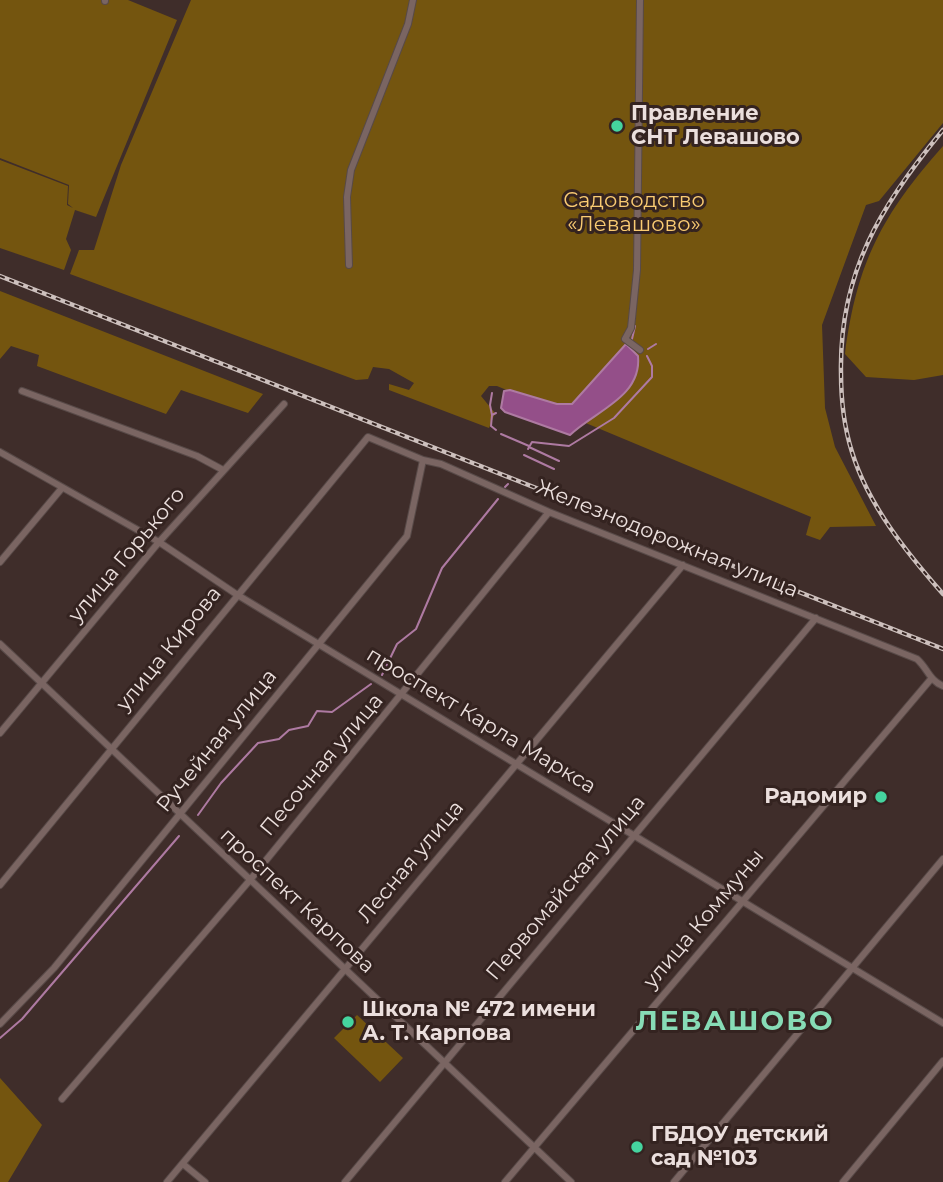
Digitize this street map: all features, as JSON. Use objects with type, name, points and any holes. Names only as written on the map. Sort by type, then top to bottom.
[{"type":"street","points":[[349,265],[347,197],[351,170],[408,24],[413,0]]},
{"type":"street","points":[[640,0],[637,270],[631,328],[625,339],[640,351]]},
{"type":"street","points":[[22,391],[197,456],[223,470]]},
{"type":"street","name":"улица Горького","points":[[0,733],[159,542],[284,404]]},
{"type":"street","name":"Железнодорожная улица","points":[[368,437],[423,460],[441,464],[549,512],[917,659],[925,667],[930,679],[943,686]]},
{"type":"street","name":"улица Кирова","points":[[0,885],[236,594],[368,437]]},
{"type":"street","name":"проспект Карла Маркса","points":[[0,452],[159,542],[236,594],[517,761],[943,1023]]},
{"type":"street","name":"Ручейная улица","points":[[0,1024],[54,968],[407,536],[423,460]]},
{"type":"street","points":[[0,562],[62,488]]},
{"type":"street","name":"Песочная улица","points":[[62,1099],[250,880],[549,512]]},
{"type":"street","name":"Лесная улица","points":[[167,1182],[683,565]]},
{"type":"street","name":"Первомайская улица","points":[[345,1182],[816,618]]},
{"type":"street","name":"проспект Карпова","points":[[0,644],[570,1182]]},
{"type":"street","name":"улица Коммуны","points":[[505,1182],[930,679]]},
{"type":"street","points":[[674,1182],[943,859]]},
{"type":"street","points":[[843,1182],[943,1061]]},
{"type":"street","points":[[183,1164],[205,1182]]},
{"type":"green space","points":[[0,0],[128,0],[177,20],[96,217],[75,210],[66,239],[71,250],[64,270],[0,248],[0,160],[68,186],[67,205],[73,208],[68,204],[69,185],[0,158]]},
{"type":"green space","name":"Садоводство «Левашово»","points":[[191,0],[943,0],[943,123],[879,201],[866,205],[822,325],[825,408],[835,447],[876,526],[830,527],[820,540],[806,535],[811,517],[497,386],[489,386],[481,396],[495,413],[489,428],[389,390],[389,384],[409,390],[414,383],[389,369],[373,367],[368,379],[356,380],[70,274],[79,250],[94,250],[121,165]]},
{"type":"green space","points":[[943,146],[943,375],[914,380],[866,377],[845,354],[850,321],[865,266],[888,218]]},
{"type":"green space","points":[[0,291],[263,394],[248,413],[181,390],[166,414],[37,366],[39,355],[11,346],[0,359]]},
{"type":"green space","points":[[357,1015],[403,1058],[380,1082],[334,1038]]},
{"type":"green space","points":[[0,1078],[42,1125],[8,1182],[0,1182]]},
{"type":"shaded area","points":[[626,344],[638,356],[633,382],[615,402],[570,435],[505,412],[501,408],[504,391],[510,390],[557,404],[572,404]]},
{"type":"waterway","points":[[632,339],[635,326]]},
{"type":"waterway","points":[[648,349],[656,344]]},
{"type":"waterway","points":[[528,449],[532,442],[569,446],[614,418],[652,377],[652,366],[647,356]]},
{"type":"waterway","points":[[492,393],[492,415]]},
{"type":"waterway","points":[[496,413],[492,415],[491,426],[496,430]]},
{"type":"waterway","points":[[501,434],[529,446]]},
{"type":"waterway","points":[[529,447],[559,461]]},
{"type":"waterway","points":[[524,455],[554,469]]},
{"type":"waterway","points":[[505,487],[508,484]]},
{"type":"waterway","points":[[382,675],[397,644],[416,629],[442,568],[498,499]]},
{"type":"waterway","points":[[198,815],[221,783],[258,743],[279,739],[289,730],[308,726],[317,711],[332,712],[371,684]]},
{"type":"waterway","points":[[0,1038],[22,1019],[179,836]]},
{"type":"railway","points":[[943,130],[901,186],[868,242],[847,303],[841,373],[845,423],[859,472],[890,528],[943,594]]},
{"type":"railway","points":[[0,276],[943,649]]},
{"type":"place","name":"Правление СНТ Левашово","points":[[617,126]]},
{"type":"place","name":"Радомир","points":[[881,797]]},
{"type":"place","name":"Школа № 472 имени А. Т. Карпова","points":[[348,1022]]},
{"type":"place","name":"ГБДОУ детский сад №103","points":[[637,1147]]},
{"type":"district","name":"ЛЕВАШОВО","points":[[735,1022]]}]
